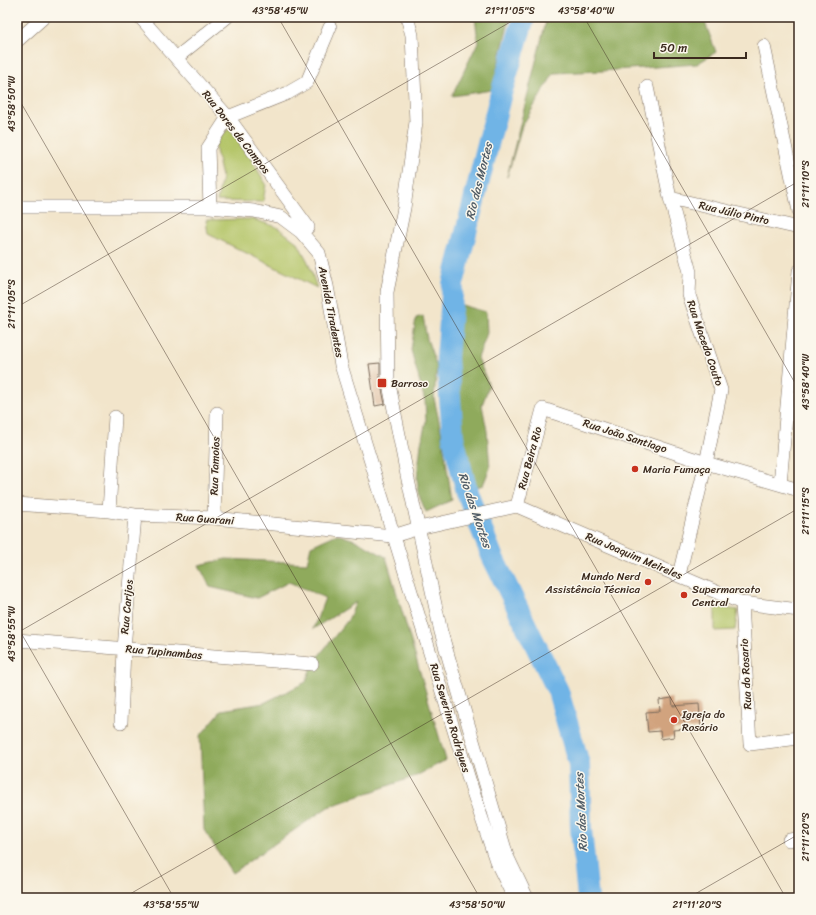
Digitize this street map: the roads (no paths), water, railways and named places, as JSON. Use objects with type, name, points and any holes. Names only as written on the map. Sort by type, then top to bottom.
[{"type":"street","points":[[17,42],[44,17]]},
{"type":"street","name":"Rua Dores de Campos","points":[[140,17],[228,117],[308,227],[301,232]]},
{"type":"street","points":[[176,58],[227,17]]},
{"type":"street","points":[[407,17],[412,35],[416,122],[404,208],[387,292],[388,379],[441,632],[507,856],[527,898]]},
{"type":"street","points":[[210,207],[208,148],[228,117],[288,93],[307,82],[330,27]]},
{"type":"street","points":[[764,46],[799,211]]},
{"type":"street","name":"Rua Macedo Couto","points":[[646,86],[670,198],[690,272],[689,296],[721,390],[706,463],[679,575]]},
{"type":"street","name":"Rua Júlio Pinto","points":[[670,198],[799,228]]},
{"type":"street","name":"Avenida Tiradentes","points":[[17,207],[210,207],[254,211],[280,217],[301,232],[319,253],[327,286],[341,365],[393,536]]},
{"type":"street","points":[[780,484],[799,271]]},
{"type":"street","name":"Rua João Santiago","points":[[543,409],[706,463],[799,490]]},
{"type":"street","name":"Rua Beira Rio","points":[[518,506],[543,409]]},
{"type":"street","name":"Rua Tamoios","points":[[214,518],[217,413]]},
{"type":"street","points":[[109,511],[115,417]]},
{"type":"street","name":"Rua Guarani","points":[[17,504],[109,511],[135,515],[214,518],[393,536]]},
{"type":"street","points":[[393,536],[419,528],[518,506]]},
{"type":"street","name":"Rua Joaquim Meireles","points":[[518,506],[679,575],[742,604],[799,610]]},
{"type":"street","name":"Rua Carijos","points":[[121,722],[124,649],[135,515]]},
{"type":"street","name":"Rua Severino Rodrigues","points":[[393,536],[496,861],[514,898]]},
{"type":"street","name":"Rua do Rosario","points":[[742,604],[750,744],[799,738]]},
{"type":"street","name":"Rua Tupinambas","points":[[17,640],[312,664]]},
{"type":"waterway","name":"Rio das Mortes","points":[[524,17],[500,97],[453,284],[447,358],[453,437],[467,492],[492,556],[558,691],[579,764],[581,829],[588,898]]},
{"type":"place","name":"Barroso","points":[[382,383]]},
{"type":"place","name":"Maria Fumaça","points":[[635,469]]},
{"type":"place","name":"Mundo Nerd Assistência Técnica","points":[[648,582]]},
{"type":"place","name":"Supermarcato Central","points":[[684,595]]},
{"type":"place","name":"Igreja do Rosário","points":[[674,720]]}]
